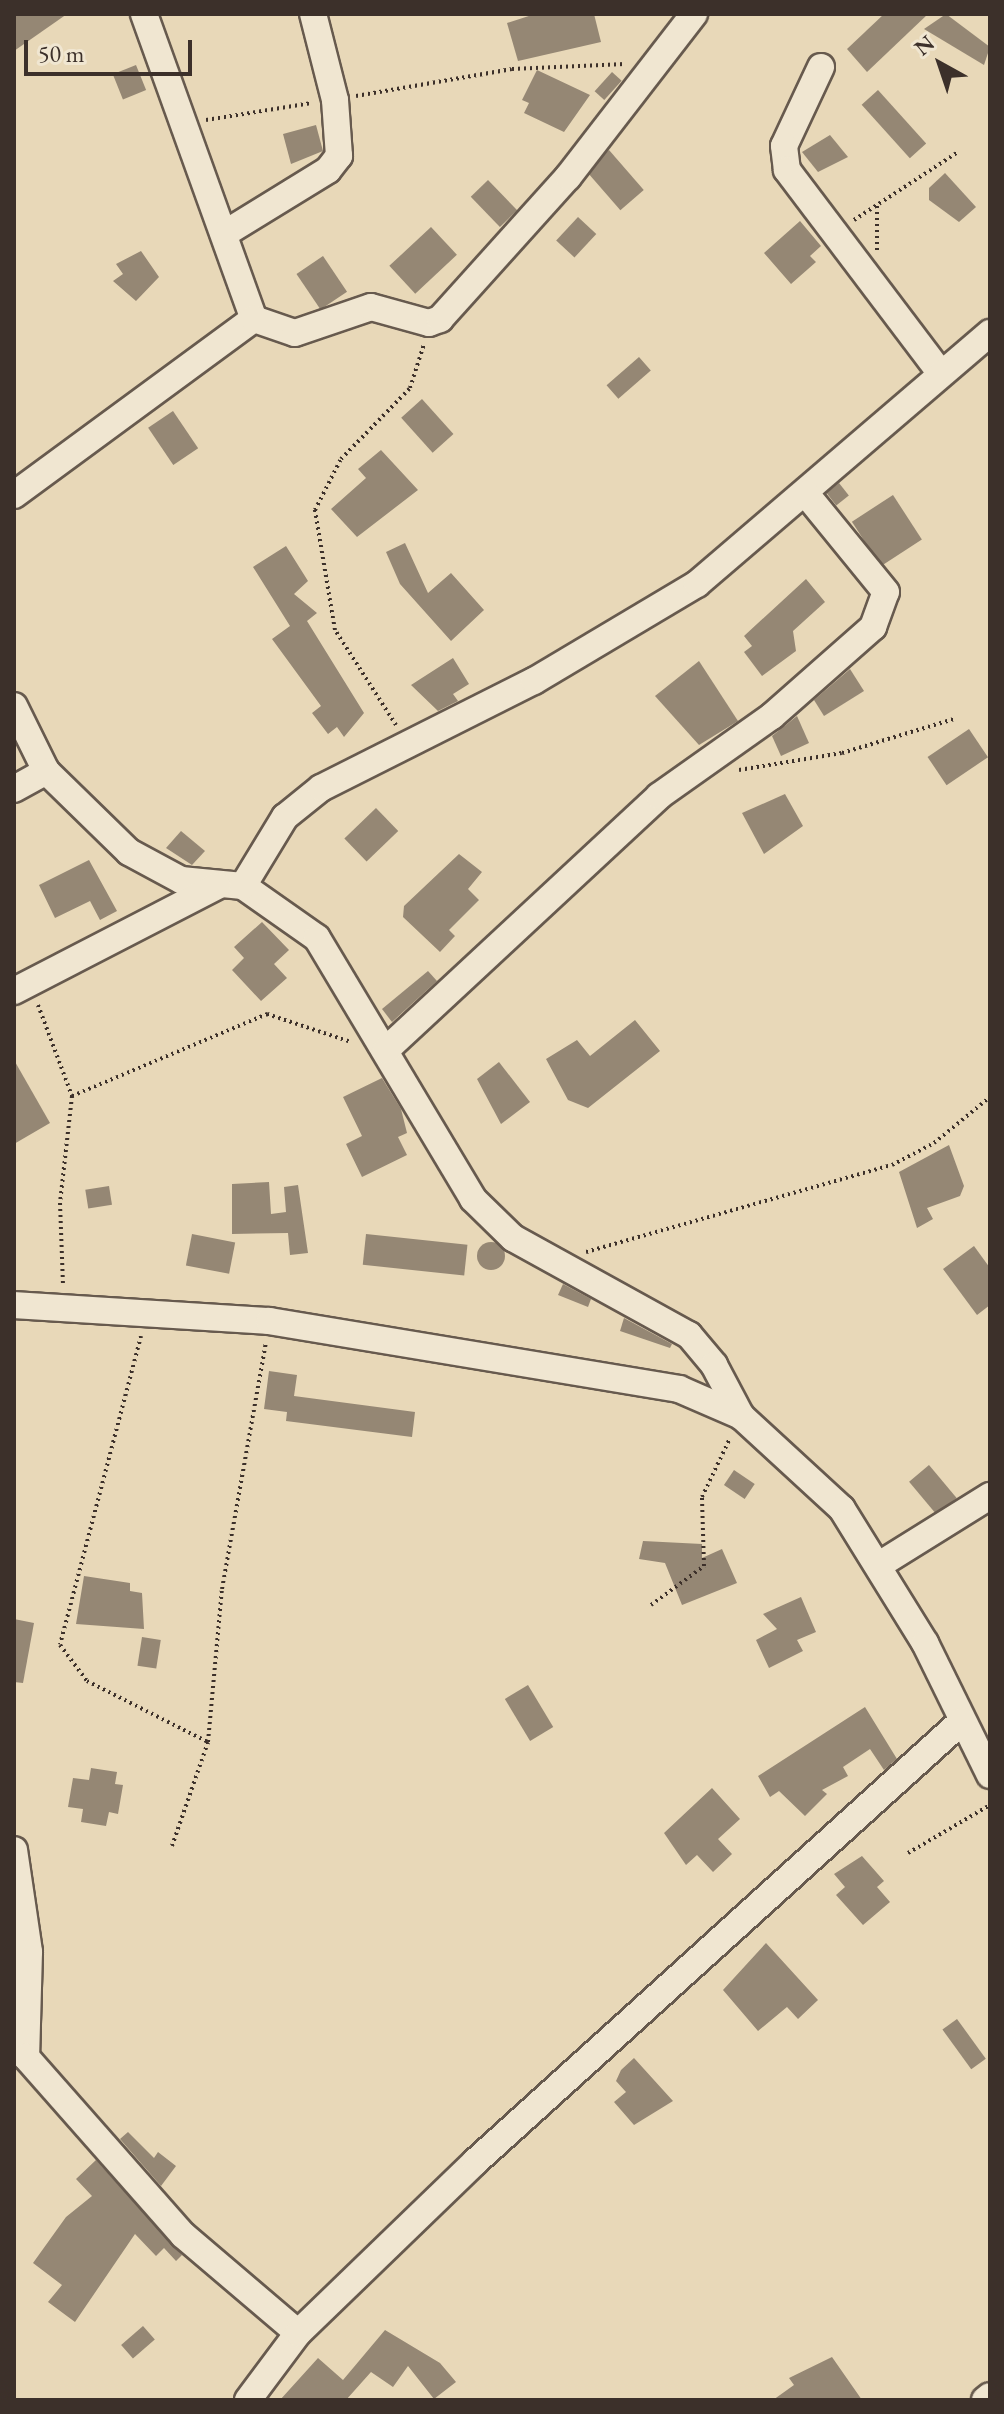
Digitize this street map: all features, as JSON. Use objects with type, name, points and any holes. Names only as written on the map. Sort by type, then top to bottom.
[{"type":"street","points":[[144,14],[254,319]]},
{"type":"street","points":[[224,234],[336,163],[342,141],[313,14]]},
{"type":"street","points":[[14,495],[254,319],[311,332],[371,307],[429,323],[500,258],[694,14]]},
{"type":"street","points":[[821,67],[784,161],[832,234],[939,371]]},
{"type":"street","points":[[22,987],[230,886],[285,817],[399,743],[523,687],[697,584],[806,494],[939,371],[990,333]]},
{"type":"street","points":[[389,1054],[659,796],[772,716],[873,627],[886,592],[806,494]]},
{"type":"street","points":[[14,706],[46,771],[129,852],[181,880],[230,886],[317,938],[473,1199],[513,1238],[689,1335],[714,1365],[741,1416]]},
{"type":"street","points":[[14,789],[46,771]]},
{"type":"street","points":[[14,1305],[148,1310],[269,1321],[679,1389],[741,1416],[814,1477],[879,1565],[976,1735],[990,1775]]},
{"type":"street","points":[[879,1565],[990,1496]]},
{"type":"street","points":[[248,2400],[298,2333],[475,2162],[976,1735]]},
{"type":"street","points":[[14,1850],[29,1952],[26,2057],[183,2235],[298,2333]]},
{"type":"street","points":[[985,2400],[990,2396]]},
{"type":"path","points":[[184,123],[512,69],[654,62]]},
{"type":"path","points":[[832,234],[958,152]]},
{"type":"path","points":[[399,743],[384,698],[335,630],[315,510],[341,459],[410,388],[429,323]]},
{"type":"path","points":[[726,771],[842,753],[954,719]]},
{"type":"path","points":[[22,987],[72,1096],[60,1203],[62,1307]]},
{"type":"path","points":[[72,1096],[267,1014],[389,1054]]},
{"type":"path","points":[[558,1263],[639,1233],[892,1165],[934,1143],[990,1097]]},
{"type":"path","points":[[148,1310],[60,1645],[87,1681],[208,1742]]},
{"type":"path","points":[[172,1846],[208,1742],[222,1589],[269,1321]]},
{"type":"path","points":[[651,1605],[704,1566],[702,1497],[741,1416]]},
{"type":"path","points":[[908,1853],[990,1805]]},
{"type":"building","points":[[14,14],[67,14],[14,51]]},
{"type":"building","points":[[535,14],[594,14],[601,42],[518,61],[507,23]]},
{"type":"building","points":[[884,14],[928,14],[867,72],[847,49]]},
{"type":"building","points":[[946,14],[990,47],[984,65],[924,29]]},
{"type":"building","points":[[136,65],[146,90],[123,99],[113,74]]},
{"type":"building","points":[[537,70],[590,95],[564,132],[524,113],[529,103],[522,100]]},
{"type":"building","points":[[612,72],[622,81],[604,100],[595,91]]},
{"type":"building","points":[[878,90],[926,144],[910,158],[862,105]]},
{"type":"building","points":[[316,125],[323,151],[291,164],[283,134]]},
{"type":"building","points":[[830,135],[848,157],[818,172],[802,152]]},
{"type":"building","points":[[609,150],[644,190],[620,210],[586,170]]},
{"type":"building","points":[[945,173],[976,207],[959,222],[929,200],[929,188]]},
{"type":"building","points":[[488,180],[517,210],[500,227],[471,197]]},
{"type":"building","points":[[578,217],[596,234],[574,257],[556,240]]},
{"type":"building","points":[[800,221],[821,246],[810,256],[816,262],[791,284],[764,253]]},
{"type":"building","points":[[431,227],[457,255],[415,294],[389,266]]},
{"type":"building","points":[[141,251],[159,277],[136,301],[113,281],[123,274],[116,264]]},
{"type":"building","points":[[323,256],[347,292],[321,310],[296,274]]},
{"type":"building","points":[[639,357],[651,371],[618,399],[607,385]]},
{"type":"building","points":[[422,399],[453,434],[433,453],[401,418]]},
{"type":"building","points":[[173,411],[198,448],[173,465],[148,428]]},
{"type":"building","points":[[381,450],[418,490],[357,537],[331,509],[366,478],[358,469]]},
{"type":"building","points":[[839,483],[849,496],[836,505],[826,493]]},
{"type":"building","points":[[893,495],[922,539],[881,566],[852,522]]},
{"type":"building","points":[[405,543],[428,593],[451,573],[484,610],[451,641],[400,584],[386,552]]},
{"type":"building","points":[[286,546],[308,581],[294,594],[317,613],[307,621],[364,713],[344,737],[337,727],[328,734],[312,713],[321,706],[272,639],[290,626],[253,567]]},
{"type":"building","points":[[806,579],[825,602],[793,631],[796,651],[762,676],[744,652],[752,646],[744,636]]},
{"type":"building","points":[[453,658],[469,684],[453,694],[458,701],[438,711],[411,685]]},
{"type":"building","points":[[699,661],[738,721],[699,745],[655,696]]},
{"type":"building","points":[[850,669],[864,691],[824,716],[814,700]]},
{"type":"building","points":[[797,716],[809,743],[781,756],[772,736]]},
{"type":"building","points":[[969,729],[988,757],[947,785],[928,757]]},
{"type":"building","points":[[785,794],[803,826],[764,854],[742,813]]},
{"type":"building","points":[[376,808],[398,831],[367,862],[344,839]]},
{"type":"building","points":[[181,831],[205,851],[192,865],[166,848]]},
{"type":"building","points":[[459,854],[482,872],[468,889],[479,900],[449,930],[455,936],[440,952],[403,917],[404,906]]},
{"type":"building","points":[[89,860],[117,911],[100,920],[90,901],[55,918],[39,885]]},
{"type":"building","points":[[262,922],[289,950],[274,964],[287,978],[261,1001],[232,970],[244,958],[234,947]]},
{"type":"building","points":[[428,971],[437,981],[392,1022],[382,1009]]},
{"type":"building","points":[[635,1020],[660,1051],[588,1108],[568,1100],[546,1059],[577,1040],[590,1056]]},
{"type":"building","points":[[14,1060],[50,1123],[14,1144]]},
{"type":"building","points":[[499,1062],[530,1102],[501,1124],[477,1079]]},
{"type":"building","points":[[382,1078],[401,1109],[407,1133],[398,1137],[407,1155],[362,1177],[346,1144],[362,1136],[343,1097]]},
{"type":"building","points":[[949,1145],[964,1186],[960,1196],[927,1208],[933,1219],[917,1228],[899,1172]]},
{"type":"building","points":[[269,1182],[271,1214],[286,1212],[284,1187],[298,1185],[308,1253],[290,1255],[288,1233],[232,1234],[232,1184]]},
{"type":"building","points":[[109,1186],[112,1205],[88,1209],[85,1190]]},
{"type":"building","points":[[192,1234],[235,1242],[229,1274],[186,1265]]},
{"type":"building","points":[[366,1234],[467,1245],[464,1275],[363,1265]]},
{"type":"building","points":[[491,1242],[501,1246],[505,1256],[501,1266],[491,1270],[481,1266],[477,1256],[481,1246]]},
{"type":"building","points":[[974,1246],[990,1268],[990,1305],[977,1315],[943,1269]]},
{"type":"building","points":[[563,1284],[591,1299],[588,1307],[558,1295]]},
{"type":"building","points":[[624,1318],[672,1344],[670,1348],[620,1331]]},
{"type":"building","points":[[269,1371],[297,1375],[294,1396],[415,1412],[412,1437],[286,1421],[287,1412],[264,1409]]},
{"type":"building","points":[[929,1465],[957,1498],[937,1515],[909,1482]]},
{"type":"building","points":[[734,1470],[755,1484],[745,1499],[724,1485]]},
{"type":"building","points":[[643,1541],[702,1544],[702,1558],[722,1549],[737,1583],[682,1605],[665,1563],[639,1559]]},
{"type":"building","points":[[84,1576],[130,1583],[130,1591],[142,1593],[144,1629],[76,1624]]},
{"type":"building","points":[[801,1597],[816,1632],[797,1640],[803,1651],[769,1668],[756,1640],[777,1629],[763,1614]]},
{"type":"building","points":[[14,1619],[34,1623],[23,1683],[14,1682]]},
{"type":"building","points":[[142,1637],[161,1640],[156,1669],[137,1666]]},
{"type":"building","points":[[528,1685],[553,1727],[530,1741],[505,1699]]},
{"type":"building","points":[[865,1707],[897,1759],[884,1770],[870,1749],[843,1767],[848,1776],[822,1790],[827,1794],[805,1816],[779,1791],[770,1797],[758,1776]]},
{"type":"building","points":[[91,1768],[117,1772],[115,1784],[123,1785],[118,1814],[109,1812],[106,1826],[81,1822],[83,1809],[68,1807],[73,1778],[89,1780]]},
{"type":"building","points":[[712,1788],[740,1819],[718,1839],[732,1854],[713,1872],[697,1855],[686,1865],[664,1833]]},
{"type":"building","points":[[862,1856],[884,1881],[877,1887],[890,1902],[863,1925],[836,1895],[845,1887],[834,1874]]},
{"type":"building","points":[[766,1943],[818,2000],[798,2019],[787,2007],[758,2031],[723,1990]]},
{"type":"building","points":[[957,2019],[986,2059],[971,2069],[942,2030]]},
{"type":"building","points":[[634,2058],[673,2101],[634,2125],[614,2102],[626,2092],[616,2081],[621,2070]]},
{"type":"building","points":[[128,2132],[154,2158],[158,2152],[176,2166],[161,2186],[120,2139]]},
{"type":"building","points":[[96,2160],[182,2255],[176,2261],[164,2248],[156,2256],[135,2234],[75,2322],[48,2302],[62,2285],[33,2263],[66,2217],[92,2196],[76,2179]]},
{"type":"building","points":[[143,2326],[155,2340],[133,2359],[121,2345]]},
{"type":"building","points":[[385,2330],[440,2363],[456,2382],[434,2399],[408,2366],[393,2387],[371,2372],[346,2400],[280,2400],[318,2358],[343,2380]]},
{"type":"building","points":[[832,2357],[862,2400],[773,2400],[794,2385],[789,2378]]}]
